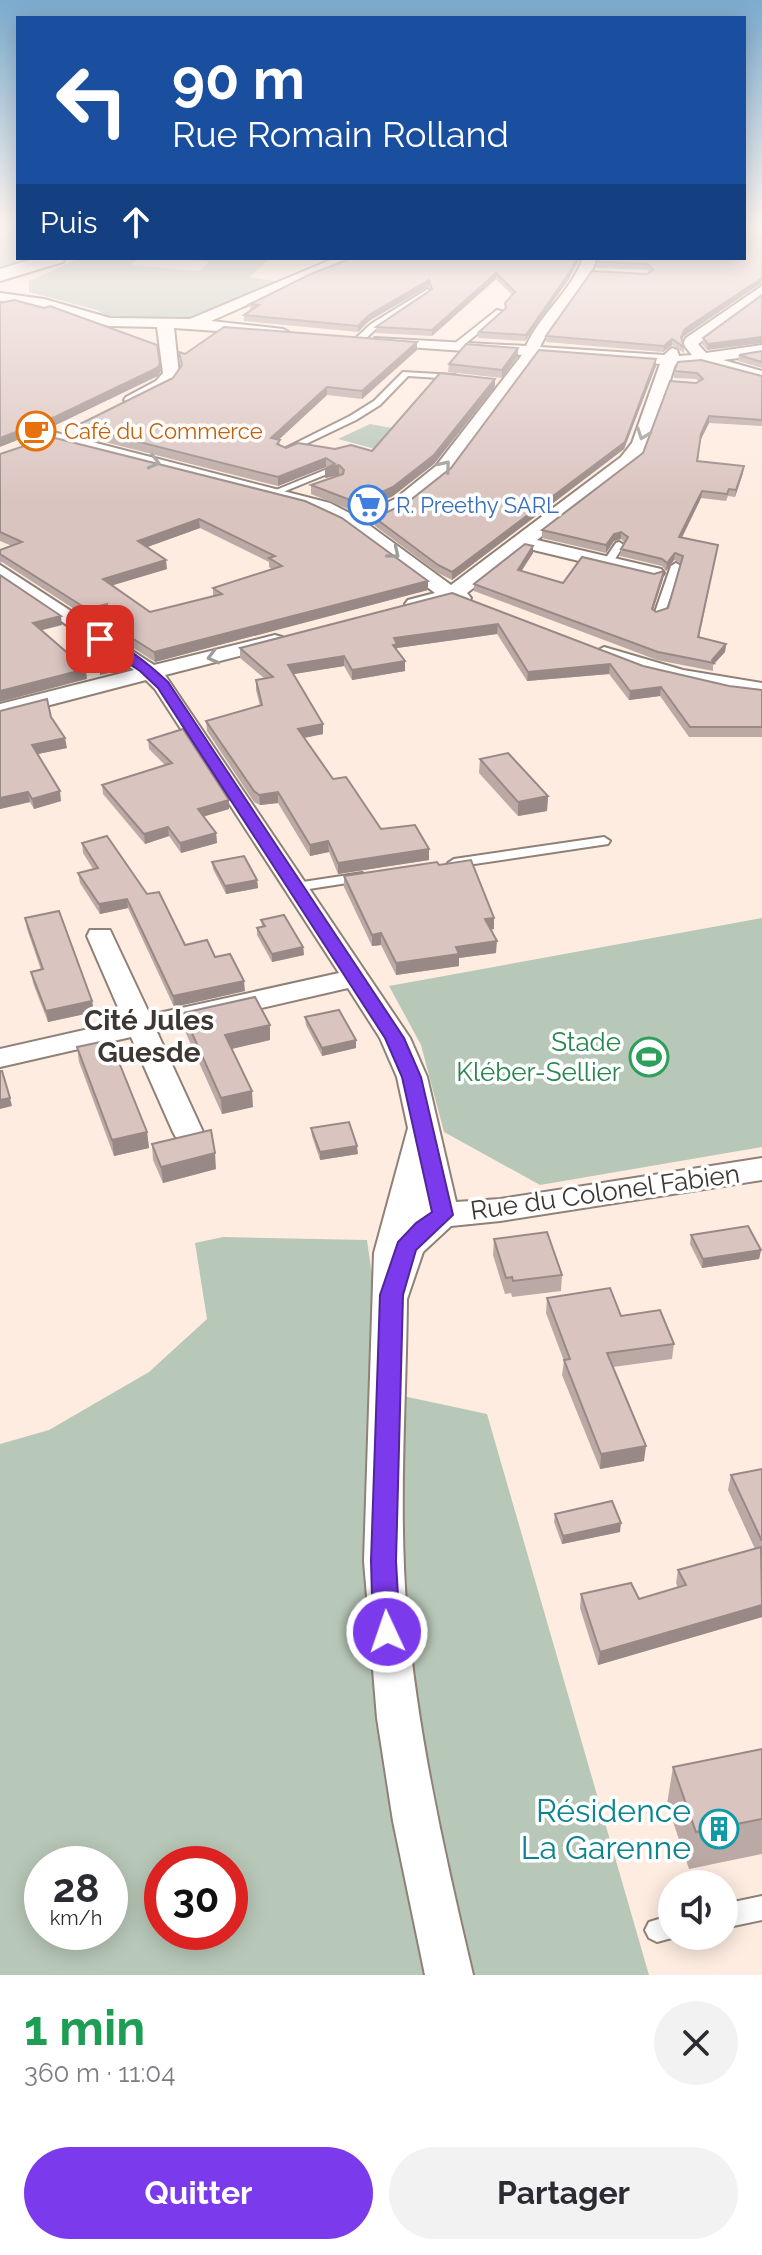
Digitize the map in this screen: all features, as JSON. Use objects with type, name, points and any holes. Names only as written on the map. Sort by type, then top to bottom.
[{"type":"street","points":[[92,317],[109,322],[193,323],[294,334]]},
{"type":"street","points":[[168,340],[207,317]]},
{"type":"street","points":[[357,524],[391,509],[433,479],[552,317]]},
{"type":"street","points":[[723,317],[692,339],[690,344],[700,356],[762,376]]},
{"type":"street","points":[[118,407],[169,378],[172,368],[167,354],[167,329],[161,323]]},
{"type":"street","points":[[340,338],[666,356],[700,356],[762,348]]},
{"type":"street","points":[[388,611],[450,593],[523,542],[635,453],[666,382],[666,356]]},
{"type":"street","points":[[32,445],[81,424]]},
{"type":"street","points":[[51,437],[282,494],[335,512],[357,524],[419,573],[450,593],[478,605]]},
{"type":"street","points":[[523,542],[663,577]]},
{"type":"street","points":[[0,571],[151,673],[163,685],[356,978],[407,1063],[443,1215],[423,1228],[406,1247],[392,1295]]},
{"type":"street","points":[[0,711],[300,634]]},
{"type":"street","points":[[590,647],[667,673],[762,690]]},
{"type":"street","points":[[100,936],[188,1132]]},
{"type":"street","points":[[0,1058],[356,978]]},
{"type":"street","points":[[421,1125],[391,1253],[384,1561],[388,1653],[410,1797],[449,1975]]},
{"type":"street","name":"Rue du Colonel Fabien","points":[[400,1209],[443,1215],[555,1202],[762,1169]]},
{"type":"lane","points":[[360,339],[388,317]]},
{"type":"lane","points":[[457,346],[493,317]]},
{"type":"lane","points":[[284,452],[362,412],[406,374],[464,378]]},
{"type":"lane","points":[[282,494],[328,472]]},
{"type":"lane","points":[[282,494],[337,480]]},
{"type":"lane","points":[[608,562],[619,545]]},
{"type":"lane","points":[[659,615],[663,577],[676,566]]},
{"type":"lane","points":[[437,866],[604,841]]},
{"type":"lane","points":[[296,887],[376,875]]},
{"type":"lane","points":[[738,1913],[762,1908]]},
{"type":"green space","points":[[139,317],[195,317],[191,319]]},
{"type":"green space","points":[[370,424],[397,429],[390,453],[338,439]]},
{"type":"green space","points":[[762,918],[762,1147],[540,1185],[444,1132],[421,1045],[389,986]]},
{"type":"green space","points":[[223,1237],[367,1240],[389,1393],[487,1414],[649,1975],[0,1975],[0,1444],[49,1430],[149,1372],[207,1319],[195,1243]]},
{"type":"building","points":[[0,317],[81,317],[157,345],[160,364],[157,368],[55,417],[0,438]]},
{"type":"building","points":[[266,317],[367,317],[358,326]]},
{"type":"building","points":[[390,317],[446,317],[432,330],[376,327]]},
{"type":"building","points":[[496,317],[538,317],[526,335],[479,332]]},
{"type":"building","points":[[559,317],[703,317],[685,329],[681,337],[684,347],[672,339],[664,346],[546,336]]},
{"type":"building","points":[[732,317],[762,317],[762,337],[708,344],[703,338]]},
{"type":"building","points":[[224,327],[417,342],[362,391],[327,387],[271,438],[280,440],[277,444],[286,448],[298,443],[335,449],[351,445],[372,451],[440,373],[495,379],[434,455],[393,487],[358,503],[311,485],[343,474],[344,470],[339,465],[325,469],[335,464],[326,458],[278,477],[76,426],[173,378],[182,365],[179,352],[185,354]]},
{"type":"building","points":[[466,344],[518,348],[502,370],[449,364]]},
{"type":"building","points":[[539,350],[656,359],[625,442],[452,572],[375,518],[408,502],[451,468]]},
{"type":"building","points":[[762,351],[762,362],[739,355]]},
{"type":"building","points":[[701,360],[762,376],[762,420],[709,416],[701,434],[697,461],[744,466],[736,490],[729,489],[727,494],[702,491],[679,537],[718,545],[698,637],[726,644],[712,660],[714,663],[658,652],[474,584],[525,544],[533,546],[518,570],[563,583],[582,557],[654,574],[664,571],[652,609],[656,612],[668,608],[683,556],[675,553],[667,563],[621,549],[628,537],[621,532],[614,534],[606,545],[542,530],[643,453],[670,381],[696,383],[703,379],[697,373],[674,371],[678,362]]},
{"type":"building","points":[[51,437],[305,501],[342,518],[428,581],[154,652],[105,621],[107,604],[87,609],[0,554],[0,550],[22,542],[0,532],[0,454]],"holes":[[[199,519],[275,556],[269,558],[282,566],[213,588],[222,594],[150,612],[103,579],[166,560],[138,541]]]},
{"type":"building","points":[[0,575],[61,616],[33,623],[86,669],[0,691]]},
{"type":"building","points":[[452,593],[643,666],[729,686],[762,690],[762,727],[690,727],[661,687],[630,691],[610,664],[528,672],[498,624],[394,638],[397,644],[393,645],[405,661],[352,670],[344,656],[288,665],[323,724],[298,729],[333,779],[346,777],[381,829],[415,825],[429,849],[338,863],[328,841],[310,845],[278,792],[259,795],[254,791],[206,721],[262,705],[256,680],[273,677],[240,648]]},
{"type":"building","points":[[102,646],[126,662],[100,669]]},
{"type":"building","points":[[47,699],[51,717],[65,738],[32,745],[60,791],[32,799],[28,792],[0,798],[0,711]]},
{"type":"building","points":[[183,729],[229,800],[198,809],[216,833],[180,843],[168,827],[144,834],[102,785],[172,763],[148,740]]},
{"type":"building","points":[[508,753],[548,796],[518,802],[480,759]]},
{"type":"building","points":[[107,836],[147,894],[159,892],[185,945],[207,940],[215,957],[230,954],[244,981],[173,996],[127,899],[99,904],[78,873],[98,868],[82,843]]},
{"type":"building","points":[[244,856],[257,880],[225,886],[212,862]]},
{"type":"building","points":[[471,860],[494,918],[485,919],[497,941],[456,947],[459,954],[396,963],[381,933],[372,935],[344,876],[437,862],[439,865]]},
{"type":"building","points":[[59,911],[92,1001],[46,1011],[31,972],[43,969],[25,918]]},
{"type":"building","points":[[284,915],[303,947],[272,954],[257,928],[265,926],[261,920]]},
{"type":"building","points":[[255,997],[270,1025],[225,1035],[252,1091],[221,1098],[183,1013]]},
{"type":"building","points":[[339,1010],[356,1040],[322,1048],[305,1017]]},
{"type":"building","points":[[110,1040],[147,1132],[112,1140],[77,1047]]},
{"type":"building","points":[[0,1071],[10,1098],[0,1100]]},
{"type":"building","points":[[349,1122],[357,1146],[320,1152],[311,1128]]},
{"type":"building","points":[[211,1130],[215,1153],[161,1167],[152,1144]]},
{"type":"building","points":[[748,1226],[761,1250],[703,1259],[691,1235]]},
{"type":"building","points":[[547,1232],[562,1275],[513,1281],[512,1277],[506,1278],[494,1239]]},
{"type":"building","points":[[610,1288],[621,1316],[660,1310],[674,1344],[607,1353],[646,1446],[601,1454],[564,1360],[570,1359],[547,1298]]},
{"type":"building","points":[[762,1469],[762,1541],[731,1475]]},
{"type":"building","points":[[612,1501],[621,1523],[563,1536],[555,1514]]},
{"type":"building","points":[[761,1547],[762,1605],[600,1652],[581,1594],[631,1583],[639,1599],[686,1585],[678,1570]]},
{"type":"building","points":[[762,1749],[762,1819],[696,1832],[673,1767]]},
{"type":"place","name":"Café du Commerce","points":[[36,431]]},
{"type":"place","name":"R. Preethy SARL","points":[[368,505]]},
{"type":"place","name":"Stade Kléber-Sellier","points":[[649,1057]]},
{"type":"place","name":"Résidence La Garenne","points":[[719,1829]]},
{"type":"district","name":"Cité Jules Guesde","points":[[149,1036]]},
{"type":"route","points":[[100,639],[145,668],[163,685],[395,1038],[412,1077],[443,1215],[423,1228],[406,1247],[392,1295],[384,1561],[387,1632]]}]
